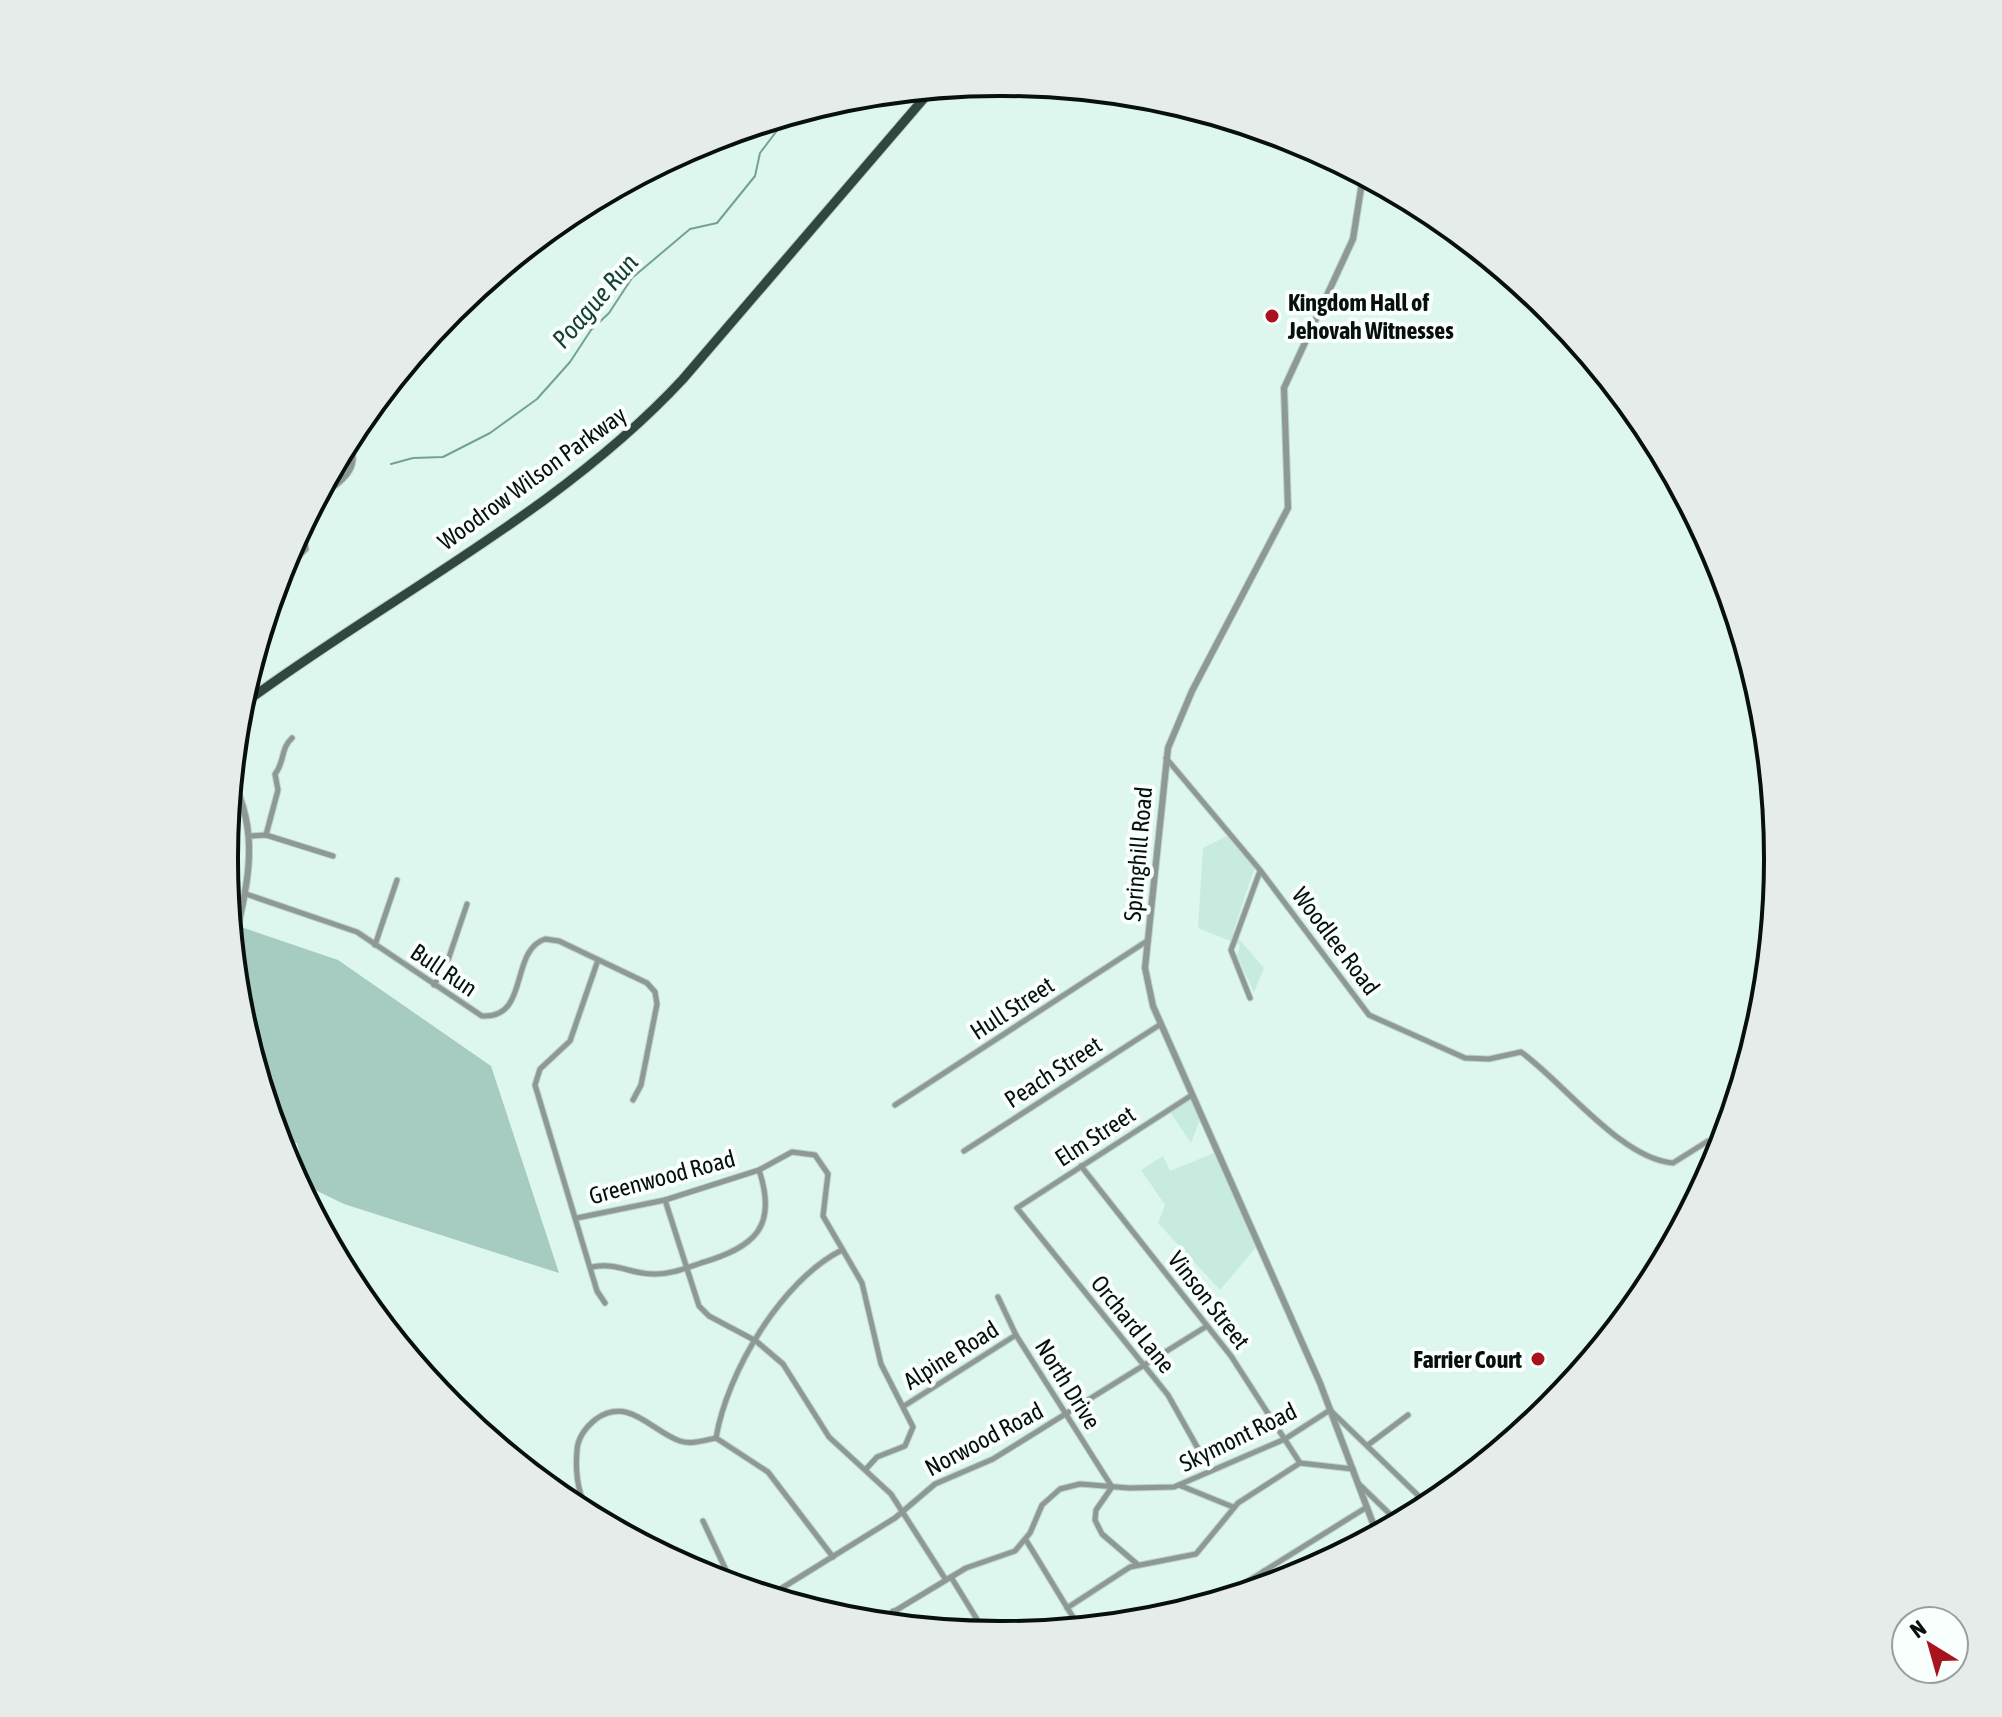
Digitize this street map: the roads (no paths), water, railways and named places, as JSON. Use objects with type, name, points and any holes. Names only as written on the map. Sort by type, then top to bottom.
[{"type":"highway","name":"Woodrow Wilson Parkway","points":[[256,695],[560,487],[629,433],[683,379],[922,101]]},
{"type":"street","name":"Springhill Road","points":[[1361,187],[1353,239],[1284,388],[1290,491],[1288,508],[1186,702],[1166,758],[1146,983],[1161,1024],[1330,1410],[1373,1524]]},
{"type":"street","points":[[338,483],[351,469],[354,457]]},
{"type":"street","points":[[266,835],[278,790],[275,774],[281,767],[284,747],[292,738]]},
{"type":"street","name":"Woodlee Road","points":[[1166,758],[1260,870],[1374,1018],[1465,1058],[1489,1059],[1512,1051],[1521,1052],[1614,1135],[1664,1162],[1674,1162],[1708,1141]]},
{"type":"street","points":[[241,803],[250,836],[246,894],[241,916]]},
{"type":"street","points":[[250,836],[266,835],[333,856]]},
{"type":"street","points":[[1250,998],[1231,950],[1260,870]]},
{"type":"street","points":[[375,945],[397,880]]},
{"type":"street","name":"Bull Run","points":[[246,894],[352,930],[472,1012],[490,1016],[510,1005],[530,951],[540,941],[554,940],[647,983],[657,999],[641,1085],[633,1100]]},
{"type":"street","points":[[434,985],[447,963],[467,904]]},
{"type":"street","name":"Hull Street","points":[[895,1105],[1148,940]]},
{"type":"street","points":[[598,960],[571,1040],[540,1069],[535,1083],[598,1293],[605,1303]]},
{"type":"street","name":"Peach Street","points":[[964,1151],[1161,1024]]},
{"type":"street","name":"Elm Street","points":[[1017,1208],[1192,1095]]},
{"type":"street","name":"Greenwood Road","points":[[577,1218],[665,1200],[759,1170],[796,1151],[819,1158],[828,1175],[823,1216],[862,1283],[881,1364],[913,1425],[911,1439],[900,1449],[877,1457],[866,1469]]},
{"type":"street","name":"Vinson Street","points":[[1081,1166],[1207,1326],[1300,1463]]},
{"type":"street","points":[[592,1267],[615,1264],[654,1275],[732,1254],[757,1233],[768,1208],[759,1170]]},
{"type":"street","points":[[665,1200],[695,1300],[702,1311],[756,1341],[789,1372],[829,1437],[887,1490],[977,1620]]},
{"type":"street","name":"Orchard Lane","points":[[1017,1208],[1171,1400],[1210,1470]]},
{"type":"street","points":[[716,1438],[731,1387],[756,1341],[801,1278],[842,1250]]},
{"type":"street","name":"North Drive","points":[[998,1297],[1016,1335],[1112,1487]]},
{"type":"street","name":"Norwood Road","points":[[782,1588],[902,1512],[935,1484],[993,1459],[1207,1326]]},
{"type":"street","name":"Alpine Road","points":[[904,1406],[1016,1335]]},
{"type":"street","points":[[1330,1410],[1419,1496]]},
{"type":"street","name":"Skymont Road","points":[[1026,1540],[1039,1508],[1054,1492],[1077,1484],[1112,1487],[1179,1485],[1285,1439],[1330,1410]]},
{"type":"street","points":[[582,1495],[577,1450],[583,1432],[598,1418],[626,1412],[640,1416],[679,1441],[690,1443],[716,1438],[766,1470],[833,1557]]},
{"type":"street","points":[[1368,1445],[1408,1415]]},
{"type":"street","points":[[1067,1608],[1137,1565],[1196,1554],[1206,1546],[1233,1507],[1300,1463],[1353,1469]]},
{"type":"street","points":[[1357,1483],[1390,1514]]},
{"type":"street","points":[[1179,1485],[1233,1507]]},
{"type":"street","points":[[1112,1487],[1096,1510],[1096,1522],[1106,1539],[1137,1565]]},
{"type":"street","points":[[1251,1579],[1367,1507]]},
{"type":"street","points":[[703,1521],[723,1568]]},
{"type":"street","points":[[893,1611],[971,1565],[1005,1556],[1026,1540],[1073,1617]]},
{"type":"waterway","name":"Poague Run","points":[[391,464],[413,458],[443,457],[490,433],[537,399],[570,362],[591,330],[609,313],[632,278],[690,229],[717,223],[755,176],[760,153],[778,130]]},
{"type":"place","name":"Kingdom Hall of Jehovah Witnesses","points":[[1272,316]]},
{"type":"place","name":"Farrier Court","points":[[1538,1359]]}]
